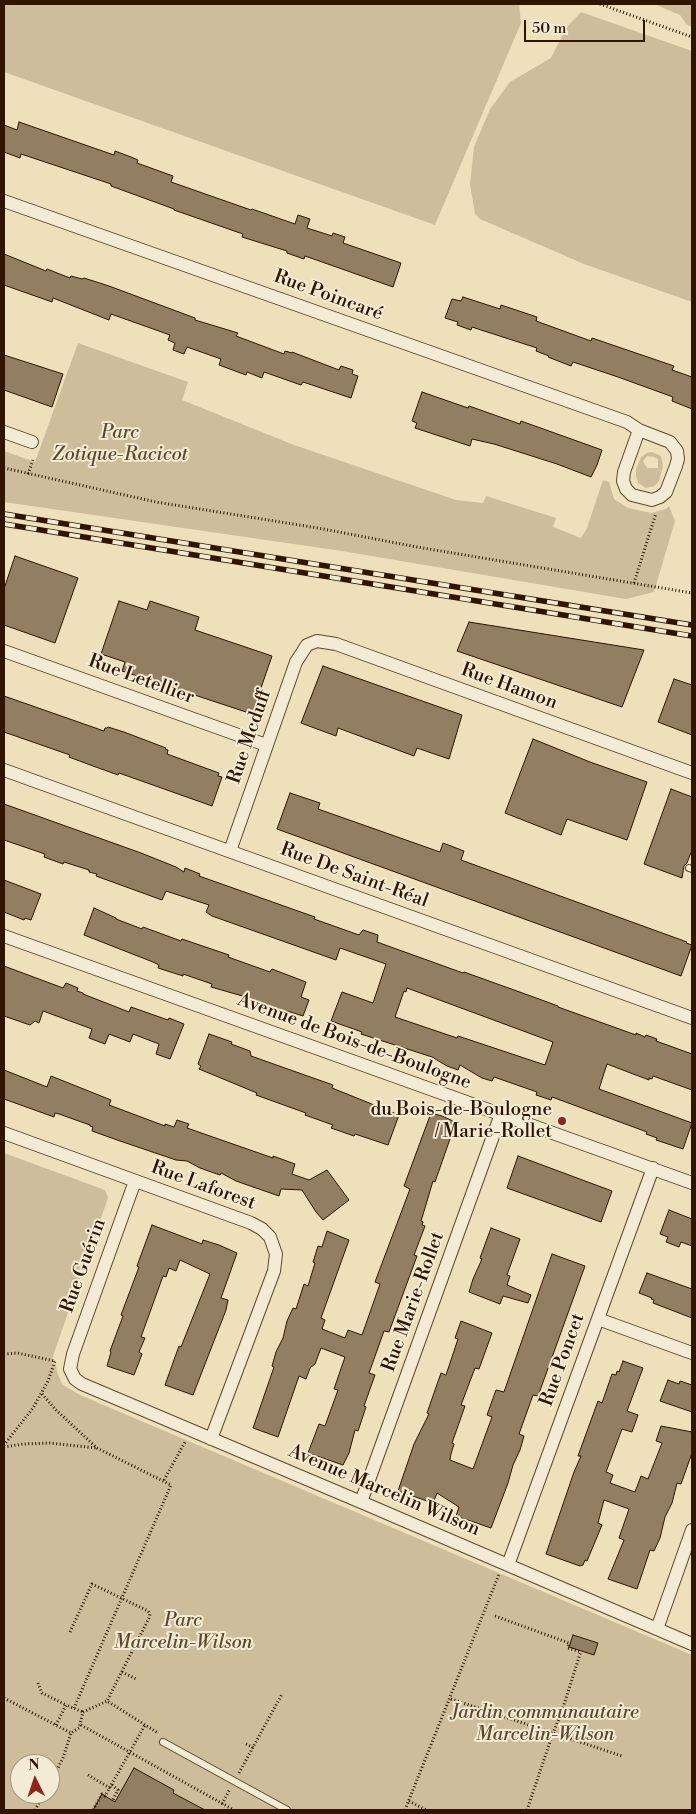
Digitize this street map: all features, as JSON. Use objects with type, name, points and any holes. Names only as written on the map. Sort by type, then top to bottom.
[{"type":"street","name":"Rue Poincaré","points":[[4,200],[627,422],[639,430],[670,442],[676,448],[678,455],[676,466],[666,492],[652,500],[632,495],[626,489],[623,481],[624,472],[639,430]]},
{"type":"street","points":[[4,432],[32,442]]},
{"type":"street","name":"Rue Hamon","points":[[313,642],[325,641],[336,644],[692,772]]},
{"type":"street","name":"Rue Mcduff","points":[[230,851],[296,662],[304,648],[313,642]]},
{"type":"street","name":"Rue Letellier","points":[[4,651],[266,745]]},
{"type":"street","name":"Rue De Saint-Réal","points":[[4,770],[692,1018]]},
{"type":"street","name":"Avenue de Bois-de-Boulogne","points":[[4,936],[692,1183]]},
{"type":"street","name":"Rue Marie-Rollet","points":[[361,1502],[501,1114]]},
{"type":"street","name":"Rue Laforest","points":[[4,1133],[257,1226],[270,1237],[275,1248],[276,1260],[274,1271],[211,1439]]},
{"type":"street","name":"Rue Poncet","points":[[504,1569],[653,1168]]},
{"type":"street","name":"Rue Guérin","points":[[70,1365],[75,1346],[136,1181]]},
{"type":"street","points":[[598,1319],[692,1353]]},
{"type":"street","name":"Avenue Marcelin Wilson","points":[[70,1365],[72,1376],[82,1384],[361,1502],[504,1569],[692,1644]]},
{"type":"street","points":[[657,1629],[692,1530]]},
{"type":"lane","points":[[163,1742],[287,1810]]},
{"type":"path","points":[[600,4],[692,37]]},
{"type":"path","points":[[28,474],[33,460]]},
{"type":"path","points":[[4,468],[156,502],[692,593]]},
{"type":"path","points":[[634,583],[656,512]]},
{"type":"path","points":[[4,1354],[17,1353],[55,1361],[42,1394],[25,1421],[4,1446]]},
{"type":"path","points":[[42,1394],[56,1410],[97,1448],[164,1480],[169,1483],[170,1487],[74,1708]]},
{"type":"path","points":[[164,1480],[187,1439]]},
{"type":"path","points":[[4,1446],[50,1442],[97,1448]]},
{"type":"path","points":[[405,1810],[504,1569]]},
{"type":"path","points":[[38,1683],[42,1693],[83,1712],[107,1701],[150,1614],[146,1608],[92,1584],[70,1632]]},
{"type":"path","points":[[495,1616],[569,1643],[568,1648],[581,1651],[562,1714],[553,1732],[527,1810]]},
{"type":"path","points":[[122,1672],[136,1679]]},
{"type":"path","points":[[245,1762],[282,1694]]},
{"type":"path","points":[[4,1698],[71,1733]]},
{"type":"path","points":[[451,1699],[622,1756]]},
{"type":"path","points":[[107,1701],[159,1735]]},
{"type":"path","points":[[56,1725],[66,1705]]},
{"type":"path","points":[[60,1765],[71,1733],[76,1731],[81,1725],[83,1712]]},
{"type":"path","points":[[81,1725],[234,1810]]},
{"type":"path","points":[[93,1810],[102,1794],[105,1796],[146,1725]]},
{"type":"path","points":[[246,1744],[254,1748]]},
{"type":"path","points":[[88,1775],[118,1790],[113,1800]]},
{"type":"path","points":[[409,1801],[426,1810]]},
{"type":"green space","points":[[4,4],[519,4],[521,23],[435,225],[4,72]]},
{"type":"green space","points":[[654,4],[692,4],[692,27],[687,25],[680,15]]},
{"type":"green space","points":[[581,12],[692,51],[692,302],[584,264],[480,219],[475,214],[470,184],[474,147],[490,109],[510,82],[551,58],[566,28]]},
{"type":"green space","name":"Parc Zotique-Racicot","points":[[78,343],[188,382],[182,400],[294,445],[456,500],[483,503],[486,496],[556,518],[553,527],[581,538],[587,528],[603,480],[609,482],[614,499],[628,508],[651,513],[666,509],[669,506],[675,521],[654,592],[626,599],[342,551],[4,502],[4,451],[35,462]]},
{"type":"green space","points":[[652,452],[661,456],[663,466],[659,481],[654,486],[646,488],[638,483],[636,470],[641,457]],"holes":[[[647,456],[658,459],[658,468],[648,468],[643,461]]]},
{"type":"green space","name":"Parc Marcelin-Wilson","points":[[4,1153],[105,1190],[108,1198],[53,1356],[52,1364],[56,1364],[62,1384],[80,1395],[692,1655],[692,1810],[4,1810]]},
{"type":"building","points":[[19,122],[114,155],[115,151],[131,157],[138,160],[137,163],[173,176],[171,182],[251,210],[295,224],[298,215],[310,219],[307,228],[332,236],[333,233],[345,237],[343,243],[401,263],[393,287],[305,256],[304,259],[287,253],[287,251],[242,237],[243,234],[174,210],[111,186],[111,184],[21,154],[20,158],[4,152],[4,125],[17,130]]},
{"type":"building","points":[[4,254],[46,271],[47,269],[70,278],[71,276],[84,278],[109,286],[195,318],[195,320],[238,333],[236,336],[284,354],[285,351],[292,352],[339,370],[341,366],[353,370],[352,374],[358,376],[351,398],[303,382],[301,385],[264,372],[262,378],[247,372],[246,375],[219,365],[221,359],[187,347],[184,354],[173,350],[175,343],[168,340],[170,335],[111,314],[109,320],[53,298],[52,302],[4,285]]},
{"type":"building","points":[[463,297],[500,309],[501,305],[537,317],[536,321],[591,341],[592,338],[674,366],[672,370],[692,377],[692,409],[672,401],[673,397],[618,377],[573,362],[571,366],[548,357],[536,351],[537,348],[472,327],[471,330],[457,325],[458,322],[445,318],[452,299],[461,301]]},
{"type":"building","points":[[4,355],[63,374],[52,407],[4,390]]},
{"type":"building","points":[[422,392],[520,424],[521,421],[602,450],[597,465],[591,477],[494,444],[472,439],[470,446],[415,428],[417,423],[412,421]]},
{"type":"building","points":[[15,556],[78,578],[55,643],[4,625],[4,589]]},
{"type":"building","points":[[119,601],[147,610],[150,601],[199,617],[195,630],[272,656],[252,714],[122,671],[125,662],[101,654]]},
{"type":"building","points":[[469,622],[644,650],[622,707],[457,651]]},
{"type":"building","points":[[323,666],[462,715],[449,759],[417,748],[414,756],[338,728],[336,736],[301,723]]},
{"type":"building","points":[[674,679],[692,685],[692,735],[658,722]]},
{"type":"building","points":[[4,696],[104,731],[108,727],[124,732],[166,748],[168,750],[167,754],[219,773],[218,776],[222,777],[212,806],[119,773],[118,775],[69,757],[70,755],[4,732]]},
{"type":"building","points":[[533,739],[647,782],[627,840],[567,819],[561,835],[505,813]]},
{"type":"building","points":[[671,789],[692,797],[692,850],[684,866],[682,878],[644,864]]},
{"type":"building","points":[[290,793],[320,803],[318,809],[440,852],[443,843],[464,851],[461,860],[687,942],[692,945],[681,976],[277,829]]},
{"type":"building","points":[[4,804],[141,853],[184,872],[185,868],[200,874],[199,876],[315,917],[314,919],[359,935],[363,930],[378,935],[377,942],[636,1035],[636,1033],[645,1037],[646,1035],[657,1039],[656,1041],[692,1054],[692,1090],[653,1076],[649,1080],[607,1064],[599,1089],[692,1123],[683,1149],[656,1140],[657,1138],[646,1134],[647,1132],[552,1097],[551,1100],[536,1095],[537,1092],[494,1077],[492,1081],[482,1078],[460,1065],[458,1070],[432,1057],[361,1034],[362,1032],[331,1021],[342,992],[373,1003],[386,964],[340,948],[336,960],[212,916],[206,912],[209,905],[166,891],[162,900],[96,876],[97,874],[89,872],[89,870],[64,862],[63,864],[44,857],[45,854],[4,840]],"holes":[[[407,988],[553,1042],[545,1065],[395,1017],[404,991],[406,992]]]},
{"type":"building","points":[[4,880],[41,894],[31,920],[25,918],[24,920],[4,912]]},
{"type":"building","points":[[94,908],[142,929],[143,927],[181,941],[182,939],[229,955],[228,957],[270,972],[272,969],[306,982],[301,997],[309,1000],[303,1016],[260,1005],[261,1003],[246,997],[211,987],[212,984],[158,968],[159,965],[153,962],[84,935]]},
{"type":"building","points":[[4,966],[63,988],[66,983],[78,988],[77,991],[83,994],[129,1012],[131,1007],[184,1024],[170,1059],[156,1054],[159,1044],[133,1034],[130,1042],[109,1034],[105,1044],[89,1038],[92,1029],[43,1011],[39,1023],[35,1021],[30,1025],[4,1016]]},
{"type":"building","points":[[209,1034],[250,1051],[251,1056],[333,1085],[332,1088],[399,1115],[388,1145],[331,1128],[333,1125],[256,1095],[257,1093],[199,1069],[201,1066],[198,1064]]},
{"type":"building","points":[[4,1070],[47,1087],[51,1076],[111,1100],[109,1105],[165,1126],[165,1124],[174,1127],[177,1120],[189,1124],[187,1128],[295,1164],[292,1174],[309,1180],[327,1170],[349,1200],[323,1220],[302,1190],[281,1189],[279,1196],[236,1181],[221,1173],[220,1175],[200,1168],[187,1161],[176,1160],[92,1131],[93,1127],[90,1125],[59,1114],[55,1113],[54,1117],[4,1099]]},
{"type":"building","points":[[431,1113],[453,1121],[450,1130],[452,1131],[451,1136],[435,1182],[433,1181],[421,1221],[423,1222],[422,1225],[425,1226],[414,1255],[417,1256],[389,1332],[384,1331],[369,1373],[375,1375],[364,1406],[366,1407],[358,1431],[355,1430],[349,1453],[343,1465],[308,1453],[319,1424],[325,1426],[338,1390],[334,1389],[345,1357],[321,1348],[315,1364],[310,1368],[306,1379],[299,1376],[278,1437],[253,1428],[274,1367],[272,1366],[283,1338],[287,1321],[293,1308],[296,1309],[304,1284],[308,1286],[318,1246],[322,1247],[327,1231],[349,1240],[321,1318],[325,1320],[322,1329],[345,1338],[348,1330],[362,1335],[380,1284],[375,1282],[410,1189],[404,1186]]},
{"type":"building","points":[[518,1156],[612,1191],[601,1222],[507,1188]]},
{"type":"building","points":[[669,1210],[692,1219],[692,1246],[681,1242],[679,1247],[666,1242],[668,1237],[660,1234]]},
{"type":"building","points":[[152,1225],[202,1244],[203,1240],[237,1253],[221,1298],[228,1300],[226,1310],[193,1395],[165,1385],[179,1346],[181,1347],[210,1274],[180,1260],[176,1271],[169,1268],[166,1277],[163,1276],[141,1337],[145,1338],[139,1352],[142,1354],[134,1375],[107,1366],[110,1351],[123,1316],[121,1315]]},
{"type":"building","points":[[491,1228],[520,1239],[507,1275],[510,1276],[507,1285],[531,1295],[528,1303],[503,1296],[500,1304],[469,1292],[482,1259],[480,1258]]},
{"type":"building","points":[[552,1254],[585,1266],[538,1396],[533,1395],[519,1434],[524,1436],[520,1450],[491,1528],[456,1516],[459,1507],[437,1493],[433,1503],[398,1491],[414,1444],[429,1414],[427,1413],[441,1373],[446,1375],[458,1339],[455,1338],[461,1321],[492,1333],[479,1369],[475,1368],[461,1405],[465,1406],[452,1443],[454,1444],[450,1460],[473,1469],[492,1417],[487,1415],[496,1390],[504,1392]]},
{"type":"building","points":[[647,1273],[692,1289],[692,1318],[653,1303],[654,1300],[652,1298],[639,1293]]},
{"type":"building","points":[[623,1361],[643,1368],[627,1411],[638,1415],[632,1432],[622,1429],[606,1472],[613,1475],[610,1483],[635,1492],[641,1476],[648,1479],[662,1443],[656,1441],[661,1426],[692,1432],[692,1453],[681,1484],[677,1483],[660,1538],[654,1551],[650,1550],[637,1589],[608,1579],[624,1540],[619,1538],[629,1509],[604,1500],[598,1523],[602,1525],[587,1561],[585,1560],[583,1565],[580,1566],[546,1554],[581,1456],[578,1456],[598,1401],[602,1403],[612,1374],[616,1375],[617,1371],[619,1372]]},
{"type":"building","points":[[668,1380],[679,1384],[680,1381],[692,1385],[692,1412],[660,1401]]},
{"type":"building","points":[[573,1635],[598,1643],[594,1655],[569,1647]]},
{"type":"building","points":[[134,1768],[174,1790],[173,1793],[205,1810],[93,1810],[102,1794],[115,1802]]},
{"type":"railway","points":[[4,514],[692,625]]},
{"type":"railway","points":[[4,524],[692,636]]},
{"type":"place","name":"du Bois-de-Boulogne / Marie-Rollet","points":[[562,1121]]},
{"type":"park label","name":"Jardin communautaire Marcelin-Wilson","points":[[545,1724]]}]
